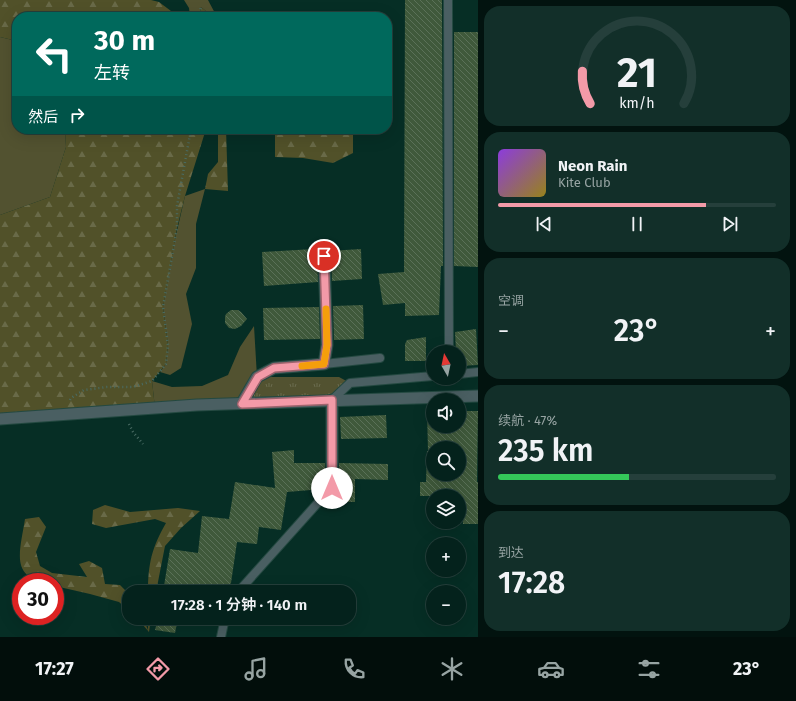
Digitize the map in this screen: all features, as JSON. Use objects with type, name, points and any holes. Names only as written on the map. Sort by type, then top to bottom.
[{"type":"street","points":[[242,404],[258,377],[274,368],[324,364],[327,345],[324,256]]},
{"type":"street","points":[[0,419],[125,410],[242,404],[478,396]]},
{"type":"street","points":[[332,400],[332,488]]},
{"type":"lane","points":[[448,0],[449,345]]},
{"type":"lane","points":[[324,364],[380,358]]},
{"type":"lane","points":[[466,373],[478,372]]},
{"type":"lane","points":[[332,400],[350,383],[426,377]]},
{"type":"lane","points":[[244,585],[332,488]]},
{"type":"lane","points":[[221,637],[224,625]]},
{"type":"path","points":[[200,12],[201,7]]},
{"type":"path","points":[[65,414],[71,398],[84,390],[133,387],[152,381],[166,364],[168,345],[163,307],[177,228],[177,206],[190,134]]},
{"type":"path","points":[[125,410],[128,422],[133,432],[143,444]]},
{"type":"green space","points":[[0,0],[151,0],[159,2],[172,12],[12,12],[12,40],[0,37]]},
{"type":"green space","points":[[184,0],[208,0],[214,12],[207,12],[201,7],[200,12],[189,12],[189,8]]},
{"type":"green space","points":[[201,7],[207,12],[200,12]]},
{"type":"green space","points":[[0,37],[12,40],[12,134],[65,134],[66,147],[50,197],[0,215]]},
{"type":"green space","points":[[65,134],[204,134],[185,196],[177,228],[163,307],[168,345],[166,364],[152,381],[155,408],[0,419],[0,215],[50,197],[66,147]]},
{"type":"green space","points":[[218,134],[226,134],[228,191],[205,189],[208,174],[218,162]]},
{"type":"green space","points":[[275,134],[353,134],[353,153],[333,163],[303,158],[275,157]]},
{"type":"green space","points":[[205,189],[196,224],[196,268],[186,294],[192,324],[181,368],[170,375],[160,372],[166,364],[168,345],[163,307],[174,244],[185,196]]},
{"type":"green space","points":[[254,326],[257,377],[242,403],[155,408],[152,381],[172,387],[202,386],[228,375],[240,347]]},
{"type":"green space","points":[[257,377],[339,377],[350,383],[332,400],[242,403]]},
{"type":"green space","points":[[105,505],[130,512],[178,508],[200,511],[181,528],[165,546],[157,585],[148,585],[150,564],[154,548],[166,523],[155,519],[106,528],[92,524],[93,510]]},
{"type":"green space","points":[[39,517],[46,527],[36,552],[40,566],[52,573],[26,573],[20,563],[21,543],[25,519]]},
{"type":"green space","points":[[89,561],[102,568],[105,584],[120,585],[122,587],[122,605],[119,602],[64,588],[64,574],[87,577],[79,564]]},
{"type":"green space","points":[[143,625],[146,625],[148,630],[148,625],[150,625],[149,632]]},
{"type":"building","points":[[405,0],[442,0],[443,266],[441,266],[439,315],[405,316],[405,303],[383,305],[378,274],[404,272]]},
{"type":"building","points":[[454,32],[478,32],[478,267],[454,266]]},
{"type":"building","points":[[314,249],[314,252],[319,252],[317,256],[318,282],[264,286],[262,252]]},
{"type":"building","points":[[361,249],[362,279],[332,281],[331,256],[329,251]]},
{"type":"building","points":[[363,305],[364,339],[334,340],[333,306]]},
{"type":"building","points":[[319,307],[320,339],[264,340],[263,308]]},
{"type":"building","points":[[231,310],[238,310],[247,319],[241,326],[235,329],[229,328],[225,323],[226,314]]},
{"type":"building","points":[[476,329],[478,365],[466,366],[466,345],[456,345],[455,332]]},
{"type":"building","points":[[426,337],[426,361],[405,361],[405,344],[407,340]]},
{"type":"building","points":[[466,411],[478,411],[478,524],[466,524],[466,489],[426,489],[426,496],[420,496],[420,482],[466,481],[466,441],[428,441],[428,433],[466,433]]},
{"type":"building","points":[[386,415],[387,438],[341,439],[340,417]]},
{"type":"building","points":[[294,450],[294,463],[325,463],[325,487],[323,489],[287,492],[281,530],[259,527],[257,544],[237,542],[229,585],[164,585],[170,549],[198,553],[202,516],[229,519],[235,482],[275,488],[272,452]]},
{"type":"building","points":[[339,463],[388,464],[388,480],[355,479],[355,502],[341,502],[341,488],[339,488]]},
{"type":"building","points":[[156,625],[177,625],[175,633],[155,630]]},
{"type":"slow traffic","points":[[302,366],[324,364],[327,345],[326,309]]},
{"type":"route","points":[[324,256],[327,345],[324,364],[274,368],[258,377],[242,404],[332,400],[332,488]]}]
